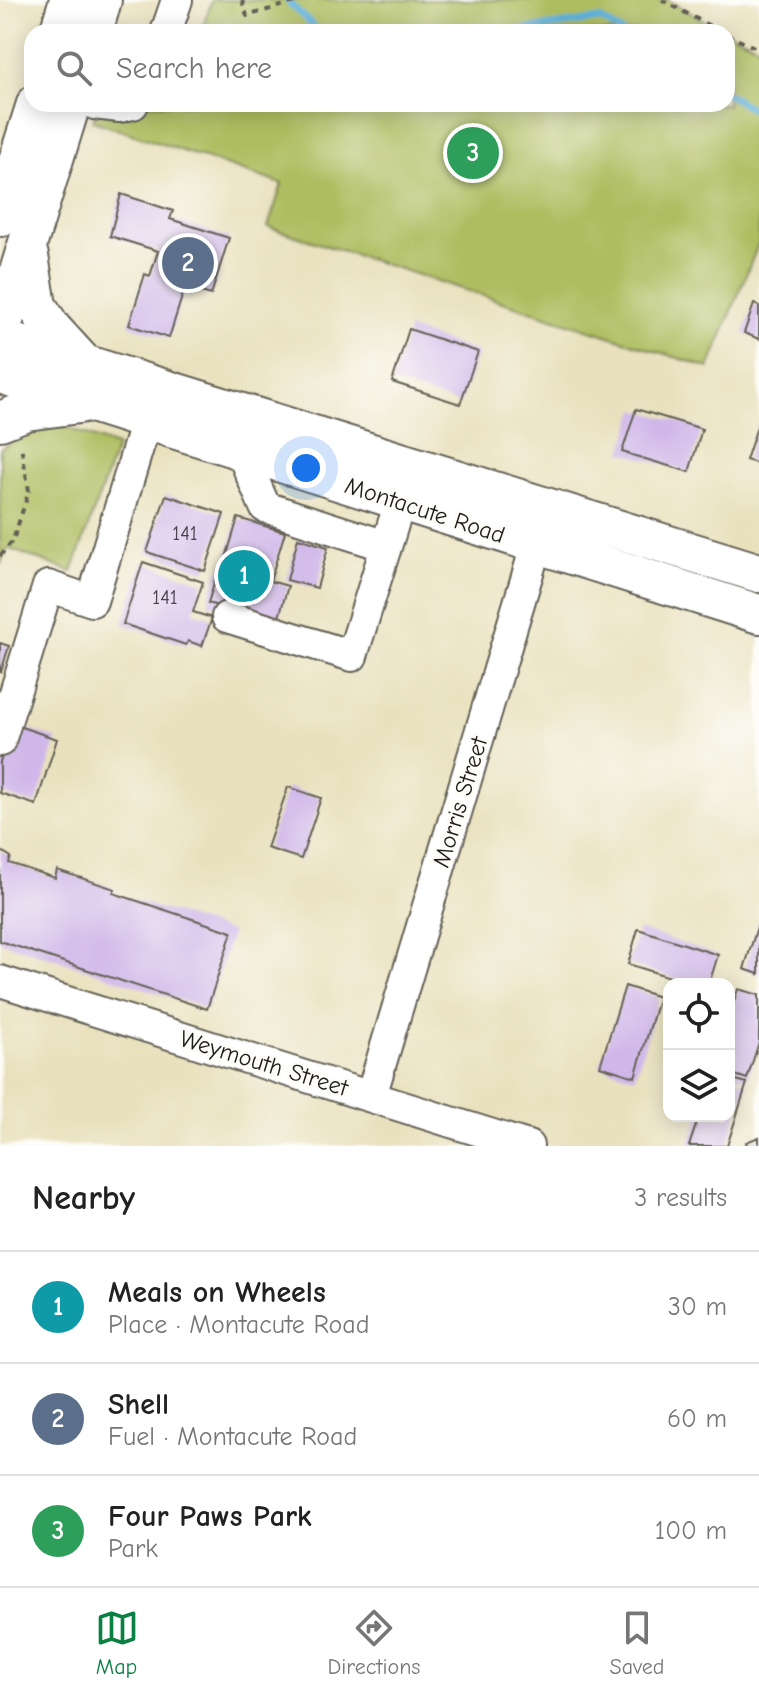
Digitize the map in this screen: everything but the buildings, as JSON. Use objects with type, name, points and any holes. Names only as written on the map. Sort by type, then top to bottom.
[{"type":"main road","points":[[62,24],[69,0]]},
{"type":"main road","points":[[95,24],[102,0]]},
{"type":"main road","points":[[0,217],[33,112]]},
{"type":"main road","points":[[0,336],[69,112]]},
{"type":"main road","points":[[28,249],[37,306],[52,329],[84,365]]},
{"type":"main road","name":"Montacute Road","points":[[0,336],[84,365],[759,573]]},
{"type":"main road","name":"Montacute Road","points":[[0,374],[759,614]]},
{"type":"main road","points":[[8,417],[90,403]]},
{"type":"street","points":[[169,24],[177,0]]},
{"type":"street","points":[[0,741],[5,707],[48,586],[92,601],[146,421]]},
{"type":"street","points":[[241,451],[265,507],[386,546]]},
{"type":"street","points":[[227,617],[352,656],[400,502]]},
{"type":"street","name":"Morris Street","points":[[371,1096],[547,507]]},
{"type":"street","name":"Weymouth Street","points":[[0,981],[528,1146]]},
{"type":"path","points":[[242,0],[247,16],[301,0]]},
{"type":"path","points":[[662,0],[706,24]]},
{"type":"path","points":[[735,38],[759,49]]},
{"type":"path","points":[[0,556],[13,540],[29,491],[8,417]]},
{"type":"green space","points":[[212,0],[668,0],[710,24],[204,24]]},
{"type":"green space","points":[[735,35],[759,46],[759,242],[709,368],[268,227],[282,184],[93,121],[96,112],[735,112]]},
{"type":"green space","points":[[46,420],[117,446],[72,572],[7,548],[0,566],[0,449]]},
{"type":"waterway","points":[[288,0],[311,24]]},
{"type":"waterway","points":[[564,24],[600,19],[608,24]]},
{"type":"waterway","points":[[735,99],[759,113]]},
{"type":"place","name":"Four Paws Park","points":[[473,153]]},
{"type":"place","name":"Shell","points":[[188,263]]},
{"type":"place","name":"Meals on Wheels","points":[[244,576]]}]
